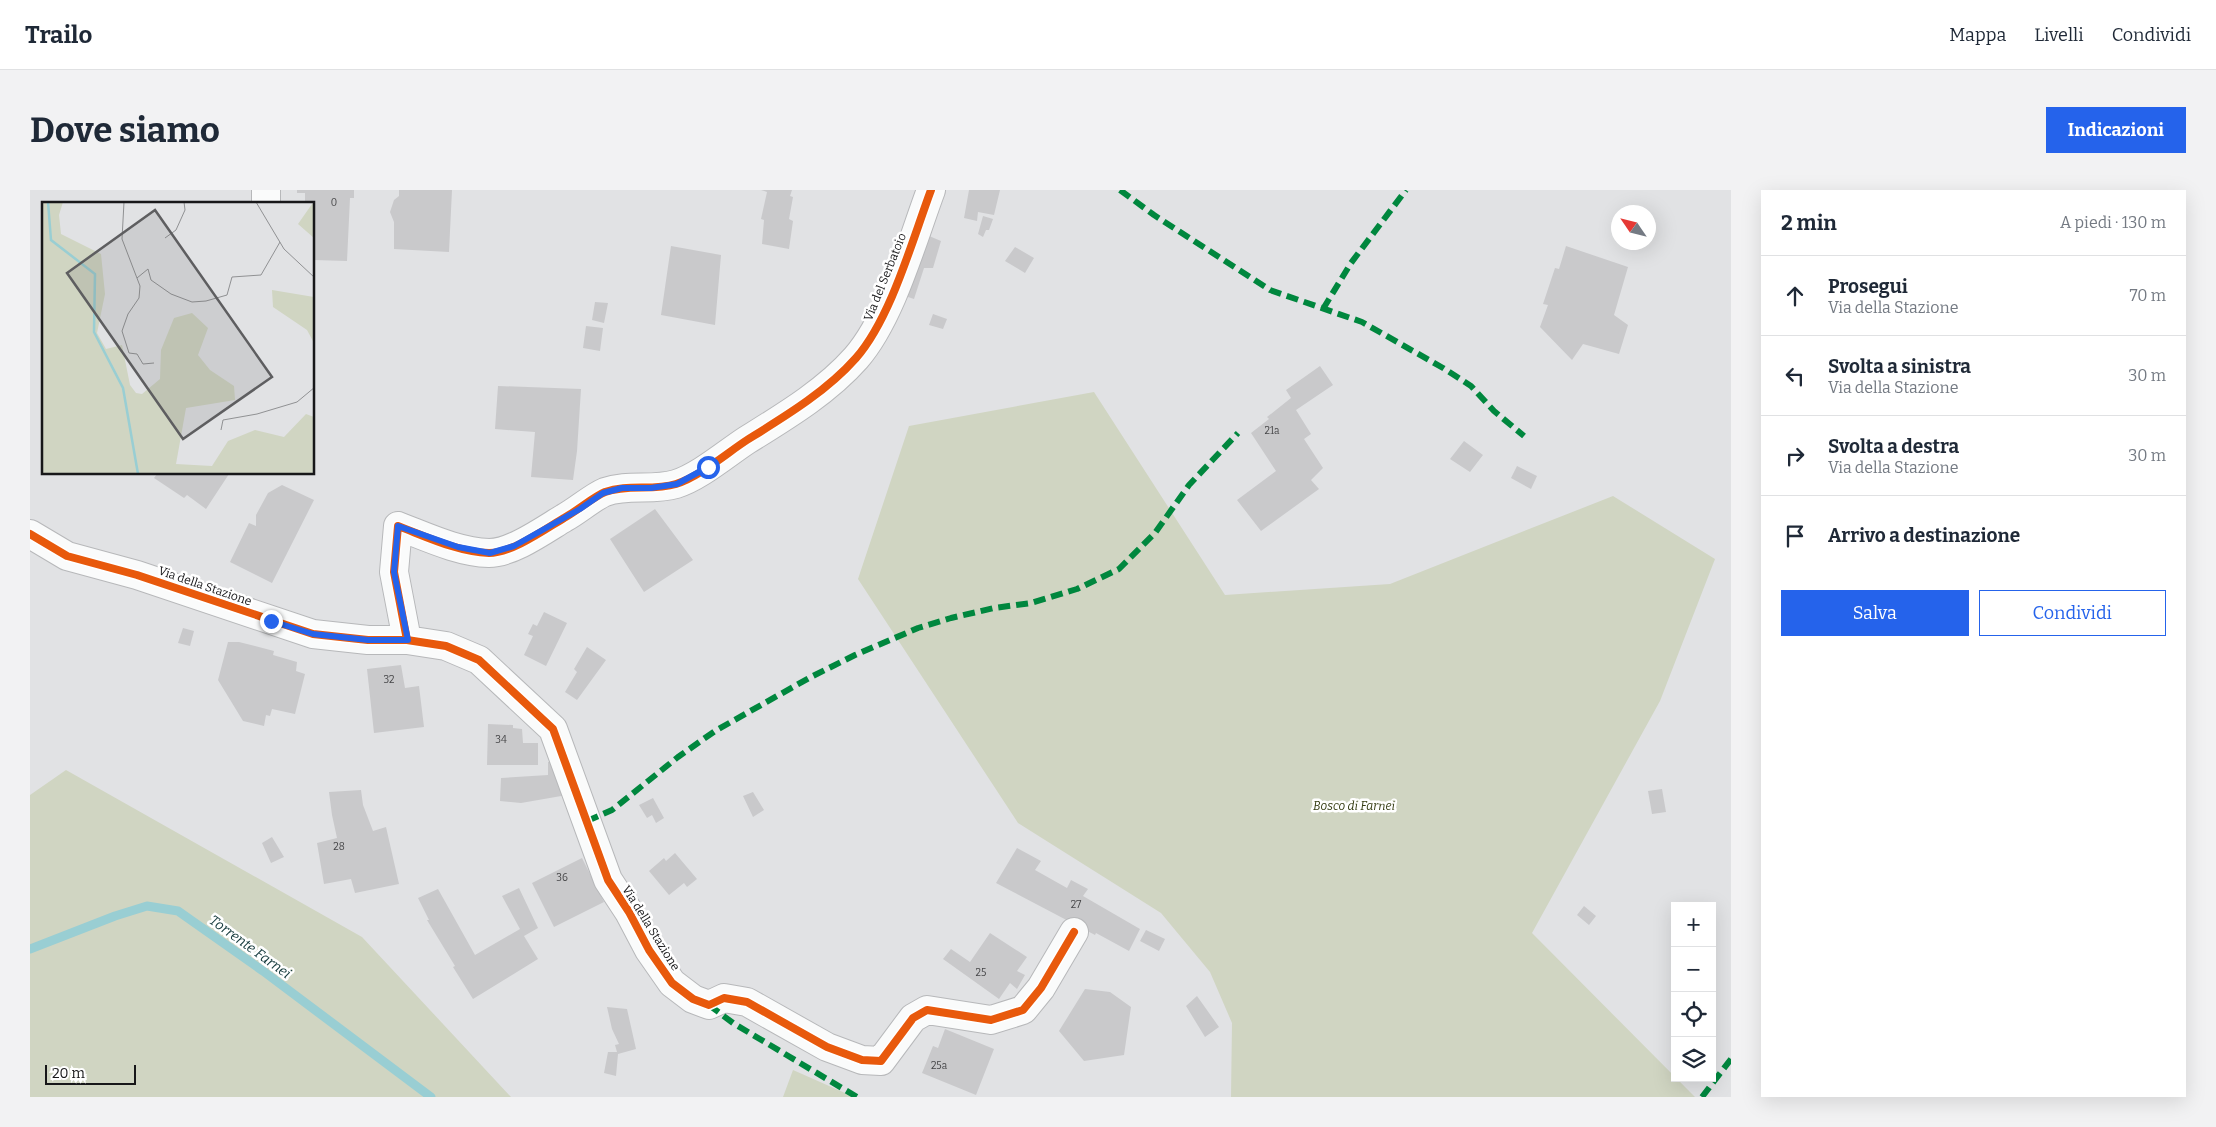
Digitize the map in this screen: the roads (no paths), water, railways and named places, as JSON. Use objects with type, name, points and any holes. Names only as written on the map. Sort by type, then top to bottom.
[{"type":"street","name":"Via del Serbatoio","points":[[408,640],[394,572],[398,526],[458,547],[490,553],[514,546],[580,509],[603,493],[622,488],[651,488],[677,484],[708,467],[776,422],[835,378],[856,358],[877,328],[889,302],[931,190]]},
{"type":"street","name":"Via della Stazione","points":[[30,534],[67,556],[137,575],[313,634],[368,640],[408,640],[446,646],[479,660],[553,729],[608,880],[629,912],[648,950],[672,982],[693,999],[709,1005],[724,998],[748,1002],[828,1047],[862,1060],[881,1061],[912,1018],[927,1010],[991,1020],[1023,1010],[1041,988],[1074,932]]},
{"type":"waterway","name":"Torrente Farnei","points":[[30,949],[115,916],[147,906],[178,911],[263,971],[431,1097]]},
{"type":"park label","name":"Bosco di Farnei","points":[[1354,806]]}]
